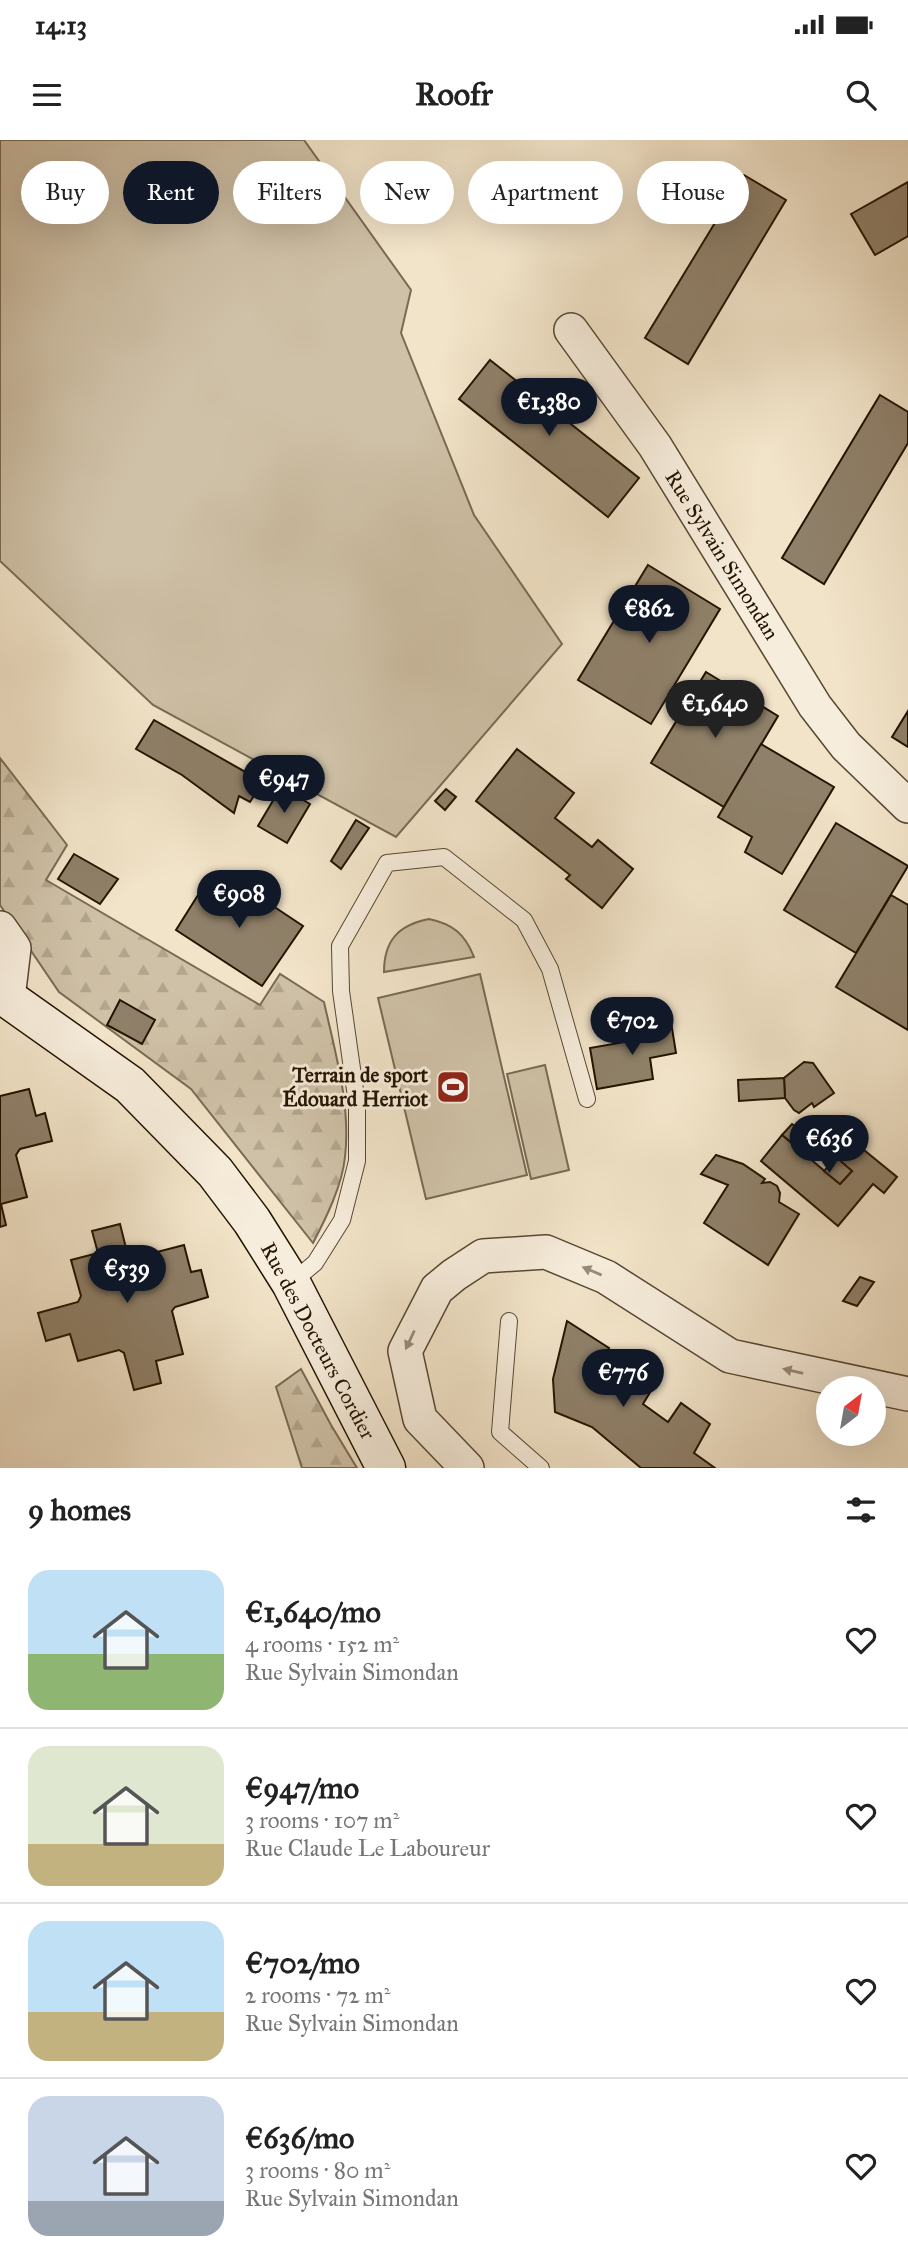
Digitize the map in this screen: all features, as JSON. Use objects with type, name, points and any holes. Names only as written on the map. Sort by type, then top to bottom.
[{"type":"street","name":"Rue Sylvain Simondan","points":[[571,330],[655,446],[815,706],[846,746],[908,806]]},
{"type":"street","points":[[0,928],[14,948],[4,996]]},
{"type":"street","name":"Rue des Docteurs Cordier","points":[[4,996],[130,1085],[215,1172],[252,1221],[291,1283],[386,1468]]},
{"type":"street","points":[[467,1468],[420,1419],[405,1351],[437,1289],[483,1256],[546,1252],[606,1277],[730,1356],[908,1394]]},
{"type":"lane","points":[[291,1283],[315,1263],[342,1220],[357,1161],[357,1104],[341,991],[340,946],[387,863],[443,858],[524,920],[550,970],[587,1099]]},
{"type":"lane","points":[[509,1321],[500,1432],[541,1468]]},
{"type":"green space","points":[[0,140],[304,140],[319,161],[233,161],[233,224],[346,224],[346,199],[360,219],[360,224],[364,224],[411,290],[401,333],[474,515],[562,644],[396,837],[153,705],[0,561]]},
{"type":"green space","points":[[0,758],[67,845],[46,880],[260,1005],[280,974],[324,1002],[341,1079],[346,1137],[341,1179],[313,1243],[191,1089],[59,992],[0,905]]},
{"type":"green space","points":[[429,919],[457,931],[467,942],[474,957],[384,972],[387,951],[395,936],[409,925]]},
{"type":"green space","name":"Terrain de sport Édouard Herriot","points":[[480,974],[527,1175],[426,1199],[378,998]]},
{"type":"green space","points":[[545,1065],[569,1170],[531,1179],[507,1074]]},
{"type":"green space","points":[[301,1369],[357,1468],[302,1468],[276,1387]]},
{"type":"building","points":[[749,178],[786,200],[688,364],[645,338],[714,224],[749,224]]},
{"type":"building","points":[[908,182],[908,236],[875,255],[851,214]]},
{"type":"building","points":[[490,360],[639,478],[608,517],[459,399]]},
{"type":"building","points":[[880,395],[908,412],[908,443],[824,584],[782,558]]},
{"type":"building","points":[[648,565],[720,609],[651,724],[578,680]]},
{"type":"building","points":[[706,672],[778,716],[724,807],[651,763]]},
{"type":"building","points":[[908,711],[908,747],[892,737]]},
{"type":"building","points":[[154,720],[263,782],[250,802],[239,796],[234,813],[182,775],[136,749]]},
{"type":"building","points":[[761,744],[834,787],[782,874],[745,852],[752,837],[718,817]]},
{"type":"building","points":[[517,749],[574,793],[555,818],[592,847],[598,840],[633,869],[602,908],[566,879],[570,875],[476,801]]},
{"type":"building","points":[[281,787],[310,804],[287,843],[258,826]]},
{"type":"building","points":[[446,789],[456,797],[445,810],[435,801]]},
{"type":"building","points":[[356,820],[369,828],[341,869],[331,861]]},
{"type":"building","points":[[836,823],[908,866],[856,953],[784,910]]},
{"type":"building","points":[[74,854],[118,879],[100,904],[58,879]]},
{"type":"building","points":[[210,876],[258,902],[261,898],[303,926],[262,986],[176,930]]},
{"type":"building","points":[[891,895],[908,905],[908,1030],[836,987]]},
{"type":"building","points":[[120,1000],[155,1020],[142,1044],[107,1025]]},
{"type":"building","points":[[671,1022],[676,1053],[650,1058],[653,1079],[597,1089],[590,1048],[636,1040],[634,1032]]},
{"type":"building","points":[[804,1062],[813,1063],[834,1093],[814,1107],[812,1103],[799,1113],[785,1098],[784,1078]]},
{"type":"building","points":[[784,1078],[785,1098],[739,1101],[738,1080]]},
{"type":"building","points":[[29,1089],[36,1116],[45,1113],[52,1141],[20,1149],[16,1155],[27,1197],[1,1204],[6,1225],[0,1227],[0,1096]]},
{"type":"building","points":[[792,1124],[817,1144],[812,1149],[815,1152],[810,1159],[782,1135]]},
{"type":"building","points":[[837,1128],[897,1177],[884,1193],[873,1184],[838,1226],[761,1161],[782,1135],[840,1184],[852,1171],[822,1146]]},
{"type":"building","points":[[716,1155],[743,1164],[765,1179],[762,1183],[770,1182],[777,1186],[780,1193],[779,1202],[799,1214],[768,1265],[704,1223],[728,1185],[701,1174]]},
{"type":"building","points":[[836,1157],[852,1171],[840,1184],[824,1171]]},
{"type":"building","points":[[120,1224],[128,1256],[134,1258],[184,1245],[191,1272],[201,1270],[208,1297],[175,1307],[172,1311],[183,1354],[156,1361],[161,1383],[134,1390],[124,1353],[119,1350],[78,1361],[70,1334],[46,1341],[38,1313],[78,1302],[81,1296],[71,1260],[98,1253],[92,1231]]},
{"type":"building","points":[[860,1277],[874,1282],[857,1306],[843,1301]]},
{"type":"building","points":[[567,1321],[609,1348],[594,1370],[620,1388],[633,1369],[655,1384],[643,1404],[668,1422],[681,1403],[710,1424],[694,1453],[715,1468],[641,1468],[592,1427],[555,1412],[553,1379]]},
{"type":"place","name":"Terrain de sport Édouard Herriot","points":[[453,1087]]}]
